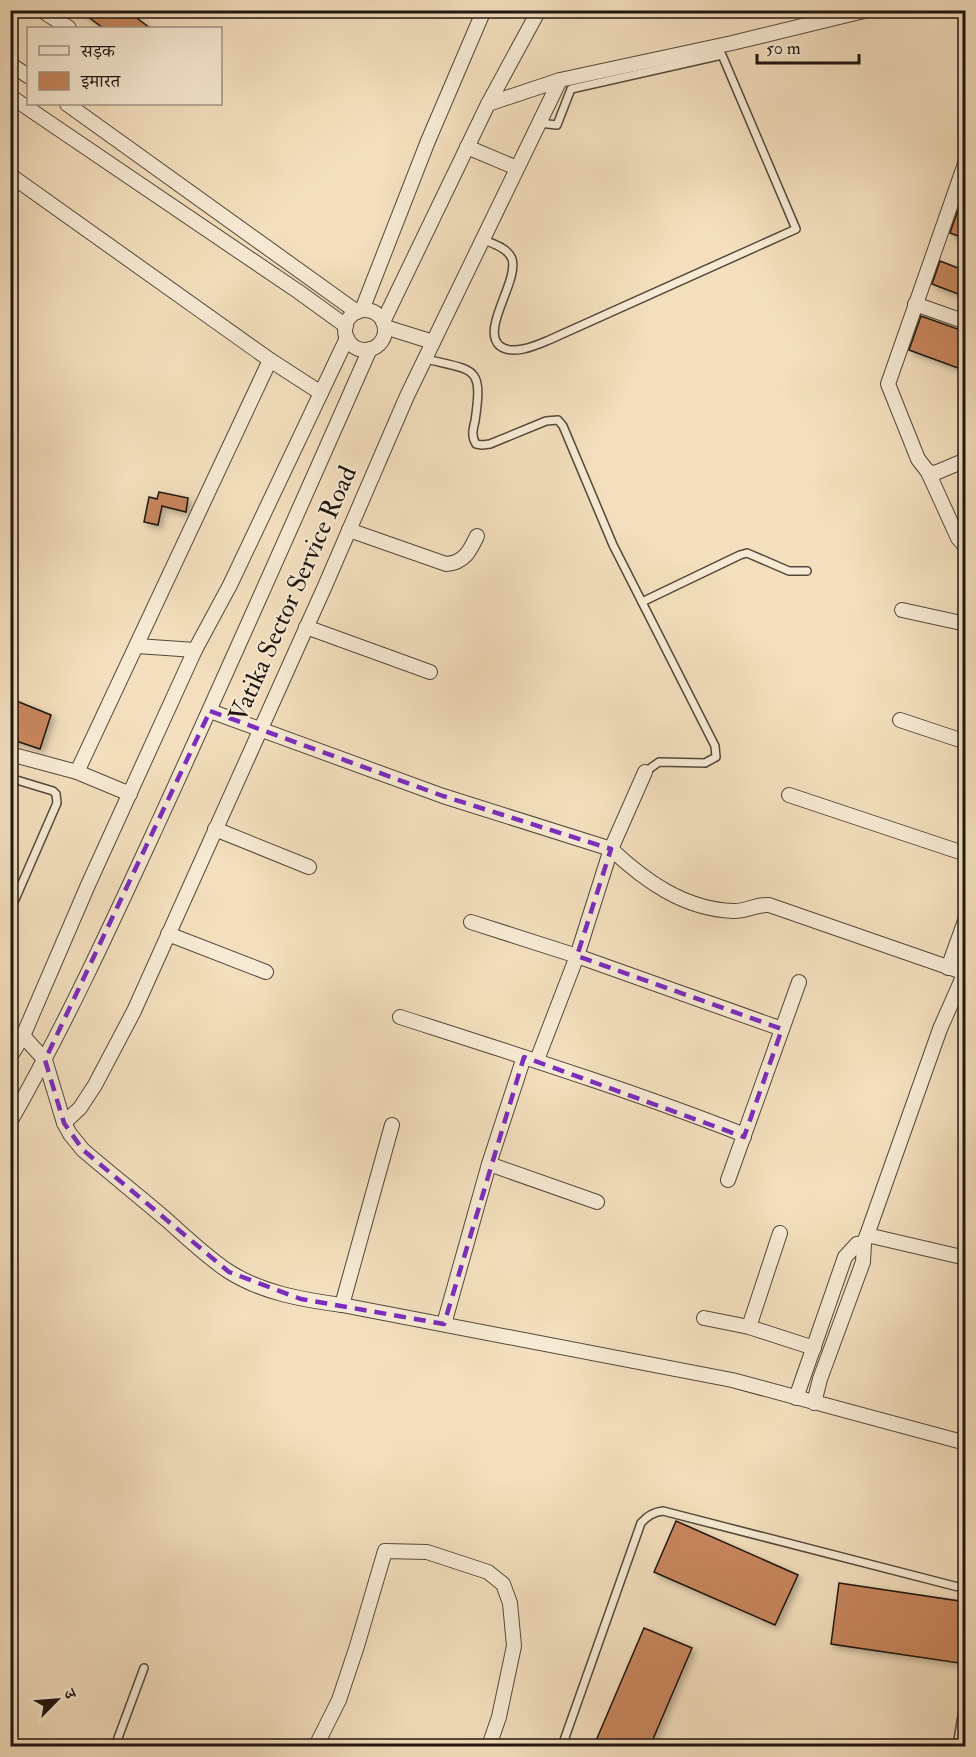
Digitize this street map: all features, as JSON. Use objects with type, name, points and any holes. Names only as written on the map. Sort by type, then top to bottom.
[{"type":"street","points":[[41,10],[67,27]]},
{"type":"street","points":[[10,1058],[17,1034],[195,650],[230,585],[321,393],[346,332],[348,320],[360,311],[428,141],[484,10]]},
{"type":"street","points":[[488,104],[560,80],[732,43],[868,10]]},
{"type":"street","points":[[10,1122],[92,968],[210,711],[370,349],[380,343],[383,338],[384,324],[467,147],[535,12]]},
{"type":"street","points":[[10,64],[27,75]]},
{"type":"street","name":"Vatika Sector Service Road","points":[[64,1123],[80,1108],[95,1085],[134,1011],[407,396],[560,80]]},
{"type":"street","points":[[10,96],[299,292],[346,332],[357,348],[370,349]]},
{"type":"street","points":[[68,105],[360,311],[375,312],[384,324],[434,342]]},
{"type":"street","points":[[467,147],[517,168]]},
{"type":"street","points":[[966,161],[962,183],[915,304],[888,384],[918,459],[928,472],[958,538],[966,547]]},
{"type":"street","points":[[10,175],[270,360],[321,393]]},
{"type":"street","points":[[915,304],[966,322]]},
{"type":"street","points":[[77,772],[270,360]]},
{"type":"street","points":[[928,472],[935,473],[966,460]]},
{"type":"street","points":[[349,530],[446,564],[453,563],[466,555],[477,536]]},
{"type":"street","points":[[902,610],[966,624]]},
{"type":"street","points":[[306,627],[430,672]]},
{"type":"street","points":[[137,646],[195,650]]},
{"type":"street","points":[[210,711],[443,796],[611,849],[657,887],[694,904],[736,912],[762,904],[769,905],[965,972],[960,995],[866,1239],[864,1262],[820,1379],[814,1403]]},
{"type":"street","points":[[900,720],[966,742]]},
{"type":"street","points":[[10,754],[77,772],[130,794]]},
{"type":"street","points":[[444,1324],[489,1164],[530,1059],[577,956],[611,849],[645,772]]},
{"type":"street","points":[[789,795],[966,854]]},
{"type":"street","points":[[215,829],[309,867]]},
{"type":"street","points":[[948,968],[966,918]]},
{"type":"street","points":[[471,922],[577,956],[782,1029]]},
{"type":"street","points":[[168,934],[266,972]]},
{"type":"street","points":[[728,1180],[799,982]]},
{"type":"street","points":[[400,1017],[702,1118],[742,1134],[744,1137]]},
{"type":"street","points":[[17,1034],[45,1060],[64,1123],[83,1150],[229,1272],[272,1291],[301,1299],[444,1324],[732,1380],[966,1443]]},
{"type":"street","points":[[342,1305],[392,1125]]},
{"type":"street","points":[[489,1164],[597,1202]]},
{"type":"street","points":[[748,1327],[780,1233]]},
{"type":"street","points":[[796,1398],[845,1257],[856,1244],[866,1239],[966,1258]]},
{"type":"street","points":[[704,1318],[748,1327],[814,1348]]},
{"type":"street","points":[[316,1746],[339,1700],[385,1551],[427,1552],[488,1572],[502,1584],[510,1603],[514,1646],[499,1717],[489,1746]]},
{"type":"lane","points":[[482,239],[508,251],[512,258],[513,271],[495,326],[495,333],[498,345],[504,349],[513,350],[531,347],[549,340],[796,229],[722,55],[571,89],[557,125],[539,123]]},
{"type":"lane","points":[[426,359],[466,369],[475,377],[479,392],[473,431],[476,444],[490,444],[546,421],[558,420],[563,426],[613,545],[715,746],[716,758],[705,763],[658,762],[645,772]]},
{"type":"lane","points":[[642,602],[747,553],[789,572],[807,571]]},
{"type":"lane","points":[[10,778],[53,791],[57,802],[10,911]]},
{"type":"lane","points":[[562,1746],[641,1523],[646,1516],[656,1511],[966,1590]]},
{"type":"lane","points":[[116,1746],[144,1668]]},
{"type":"lane","points":[[957,1746],[966,1692]]},
{"type":"highlighted area","points":[[210,711],[443,796],[611,849],[577,956],[782,1029],[744,1137],[524,1057],[444,1324],[301,1299],[229,1272],[83,1150],[64,1123],[45,1060]]},
{"type":"building","points":[[79,10],[126,10],[149,27],[102,27]]},
{"type":"building","points":[[962,198],[966,200],[966,239],[950,233]]},
{"type":"building","points":[[940,261],[966,271],[966,297],[932,284]]},
{"type":"building","points":[[921,316],[966,332],[966,371],[909,350]]},
{"type":"building","points":[[159,492],[188,498],[186,512],[162,506],[158,525],[144,522],[149,497],[157,499]]},
{"type":"building","points":[[14,700],[51,715],[40,749],[10,739],[10,713]]},
{"type":"building","points":[[676,1521],[798,1575],[775,1625],[654,1572]]},
{"type":"building","points":[[839,1583],[966,1602],[966,1619],[959,1663],[831,1644]]},
{"type":"building","points":[[644,1628],[692,1648],[650,1746],[604,1746],[595,1743]]}]
